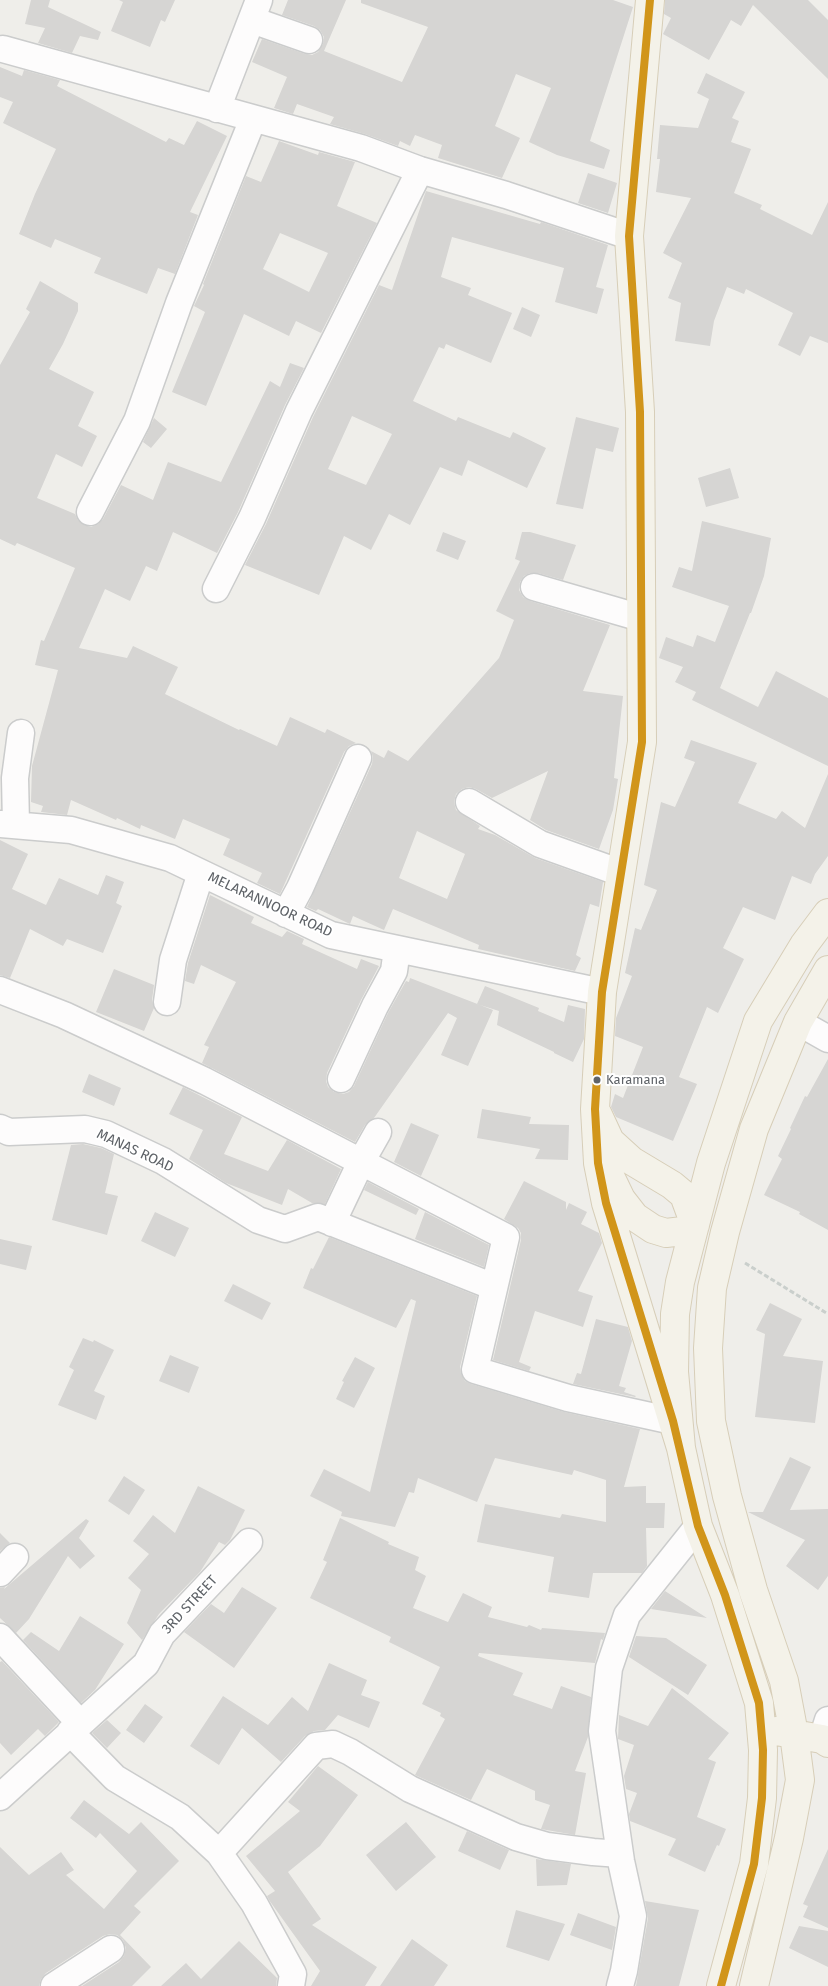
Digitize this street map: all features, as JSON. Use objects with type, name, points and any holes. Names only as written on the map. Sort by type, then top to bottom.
[{"type":"main road","points":[[650,0],[629,236],[640,412],[642,742],[602,992],[595,1109],[597,1149],[606,1203],[681,1448],[698,1526],[725,1595],[759,1703],[762,1798],[754,1864],[721,1986]]},
{"type":"main road","points":[[681,1448],[674,1372],[675,1314],[680,1282],[719,1137],[758,1021],[804,945],[828,913]]},
{"type":"main road","points":[[754,1986],[789,1838],[800,1780],[784,1682],[753,1590],[727,1496],[710,1421],[708,1348],[712,1288],[723,1240],[754,1129],[798,1022],[828,970]]},
{"type":"main road","points":[[595,1109],[610,1141],[632,1160],[672,1185],[684,1195],[695,1225],[723,1240]]},
{"type":"main road","points":[[652,1172],[671,1175],[685,1173],[704,1160],[719,1137]]},
{"type":"main road","points":[[597,1149],[622,1199],[635,1217],[652,1229],[666,1234],[683,1231],[695,1225]]},
{"type":"main road","points":[[761,1729],[794,1734],[826,1734]]},
{"type":"street","points":[[217,109],[256,10],[309,40]]},
{"type":"street","points":[[3,49],[360,148],[420,170],[506,195],[629,236]]},
{"type":"street","points":[[90,512],[137,421],[180,303],[253,119]]},
{"type":"street","points":[[216,589],[252,518],[299,411],[420,170]]},
{"type":"street","points":[[534,587],[641,618]]},
{"type":"street","points":[[8,824],[21,733]]},
{"type":"street","points":[[286,914],[300,888],[358,758]]},
{"type":"street","points":[[469,802],[540,844],[621,873]]},
{"type":"street","name":"MELARANNOOR ROAD","points":[[8,824],[71,830],[170,858],[331,935],[602,992]]},
{"type":"street","points":[[167,1002],[173,960],[201,872]]},
{"type":"street","points":[[341,1079],[394,970],[397,949]]},
{"type":"street","points":[[0,990],[64,1015],[205,1081],[506,1237],[475,1370],[568,1398],[673,1421]]},
{"type":"street","points":[[798,1022],[828,1039]]},
{"type":"street","name":"MANAS ROAD","points":[[0,1128],[9,1132],[85,1129],[106,1134],[163,1161],[258,1220],[285,1229],[318,1217],[494,1287]]},
{"type":"street","points":[[332,1222],[378,1132]]},
{"type":"street","points":[[620,1986],[633,1916],[620,1854],[602,1731],[609,1668],[627,1615],[698,1526]]},
{"type":"street","name":"3RD STREET","points":[[0,1797],[146,1664],[162,1634],[249,1542]]},
{"type":"street","points":[[0,1637],[115,1778],[180,1817],[219,1853],[254,1903],[293,1974],[291,1986]]},
{"type":"street","points":[[219,1853],[316,1746],[333,1744],[350,1752],[410,1789],[516,1837],[547,1846],[620,1854]]},
{"type":"street","points":[[54,1986],[111,1949]]},
{"type":"path","points":[[723,1240],[828,1314]]},
{"type":"building","points":[[31,0],[50,0],[48,7],[101,32],[98,40],[80,36],[72,53],[38,43],[45,28],[25,24]]},
{"type":"building","points":[[119,0],[175,0],[165,22],[161,20],[150,47],[111,31],[123,2]]},
{"type":"building","points":[[288,0],[346,0],[324,51],[402,82],[428,27],[361,3],[361,0],[613,0],[633,7],[590,141],[610,150],[604,169],[557,155],[529,142],[551,88],[516,74],[495,126],[520,138],[502,178],[438,158],[442,145],[415,135],[410,146],[400,141],[398,146],[330,124],[334,117],[297,104],[293,114],[274,108],[287,77],[252,62],[262,39],[312,55],[318,52],[323,44],[324,37],[320,30],[314,26],[282,15]]},
{"type":"building","points":[[665,0],[808,0],[828,20],[828,79],[753,5],[741,26],[731,20],[709,60],[663,34],[671,18],[664,14]]},
{"type":"building","points":[[0,67],[22,76],[24,70],[60,80],[57,86],[166,142],[169,138],[184,145],[197,121],[227,136],[190,212],[198,215],[175,274],[158,268],[147,294],[94,273],[101,258],[55,239],[51,248],[19,234],[56,149],[3,123],[13,102],[0,97]]},
{"type":"building","points":[[706,73],[745,92],[732,118],[739,121],[731,142],[751,149],[734,193],[762,205],[760,209],[812,235],[828,202],[828,343],[810,336],[800,356],[778,345],[793,313],[746,289],[744,294],[727,287],[714,321],[710,346],[675,341],[681,303],[668,298],[682,263],[663,253],[691,198],[656,192],[660,159],[657,159],[660,125],[698,128],[709,99],[697,93]]},
{"type":"building","points":[[279,141],[318,155],[319,152],[355,162],[337,206],[377,223],[321,333],[296,321],[289,336],[244,314],[206,406],[172,392],[205,312],[194,306],[246,176],[261,182]],"holes":[[[280,233],[328,253],[309,292],[263,269]]]},
{"type":"building","points":[[588,173],[617,183],[608,213],[578,203]]},
{"type":"building","points":[[426,191],[540,224],[541,222],[608,245],[596,287],[604,289],[597,314],[555,302],[564,268],[452,237],[441,277],[471,288],[468,295],[512,313],[491,363],[446,344],[444,349],[439,347],[413,401],[456,421],[458,417],[510,438],[513,432],[546,448],[527,488],[468,460],[462,476],[440,467],[410,525],[389,514],[371,550],[344,536],[319,595],[245,565],[266,524],[313,417],[379,285],[392,290]],"holes":[[[352,416],[392,434],[366,485],[328,469]]]},
{"type":"building","points":[[40,281],[78,303],[78,311],[49,369],[94,392],[78,426],[97,436],[82,467],[56,454],[37,498],[75,514],[84,525],[91,527],[103,519],[121,485],[153,500],[168,462],[221,482],[270,381],[280,387],[290,363],[304,368],[285,405],[238,512],[217,553],[173,532],[157,571],[146,566],[130,601],[105,589],[79,648],[127,658],[133,646],[178,667],[165,694],[277,746],[290,717],[325,733],[327,729],[356,743],[349,746],[344,752],[280,894],[257,883],[262,873],[223,855],[230,839],[183,819],[175,839],[141,825],[140,829],[117,818],[116,820],[71,800],[67,815],[41,812],[43,806],[31,802],[32,766],[58,670],[35,665],[41,640],[44,641],[75,568],[17,543],[15,546],[0,539],[0,365],[30,312],[26,309]]},
{"type":"building","points":[[522,307],[540,315],[531,337],[513,329]]},
{"type":"building","points":[[576,417],[619,428],[613,452],[596,448],[583,509],[556,504]]},
{"type":"building","points":[[154,418],[167,429],[151,448],[143,442]]},
{"type":"building","points":[[730,468],[739,498],[706,507],[698,478]]},
{"type":"building","points":[[702,521],[771,538],[764,576],[720,688],[758,707],[776,671],[828,698],[828,766],[692,700],[696,692],[675,682],[683,667],[659,658],[666,637],[693,647],[697,635],[715,642],[729,606],[672,587],[679,567],[692,571]]},
{"type":"building","points":[[443,532],[466,541],[458,560],[436,551]]},
{"type":"building","points":[[522,532],[530,532],[576,545],[563,580],[538,573],[530,573],[524,576],[520,582],[519,590],[523,597],[530,601],[610,625],[583,691],[623,696],[614,778],[618,779],[613,810],[599,849],[546,830],[530,820],[548,771],[492,798],[476,789],[469,787],[462,789],[456,794],[454,802],[456,810],[480,826],[478,829],[495,835],[535,858],[603,882],[599,907],[590,904],[576,955],[581,958],[575,971],[478,949],[479,945],[393,909],[384,930],[353,916],[350,924],[318,909],[316,911],[307,907],[372,764],[373,757],[371,751],[384,758],[388,750],[408,761],[499,658],[514,620],[496,611],[520,561],[515,559]],"holes":[[[417,831],[465,854],[447,899],[399,878]]]},
{"type":"building","points":[[691,740],[757,763],[738,803],[776,819],[782,811],[805,828],[828,774],[828,856],[815,874],[811,884],[792,876],[775,920],[743,907],[723,948],[744,959],[718,1013],[707,1007],[679,1077],[697,1084],[673,1141],[616,1117],[611,1107],[615,1094],[623,1098],[643,1047],[615,1036],[616,1018],[632,976],[625,973],[635,928],[641,930],[657,890],[644,885],[661,802],[675,807],[695,762],[684,758]]},
{"type":"building","points":[[0,840],[28,854],[12,889],[46,905],[59,878],[98,895],[106,875],[124,882],[116,903],[122,906],[103,953],[67,939],[63,946],[30,929],[10,978],[0,975]]},
{"type":"building","points":[[210,895],[254,917],[251,923],[282,937],[287,931],[304,939],[302,944],[357,969],[361,959],[379,966],[327,1073],[326,1081],[328,1087],[334,1092],[343,1094],[349,1092],[354,1086],[388,1013],[406,981],[409,982],[410,978],[493,1010],[468,1066],[441,1055],[457,1018],[448,1013],[374,1118],[365,1125],[355,1142],[202,1063],[209,1047],[204,1045],[236,982],[201,965],[194,984],[185,981],[188,963]]},
{"type":"building","points":[[114,969],[154,985],[152,1000],[154,1008],[144,1031],[96,1012]]},
{"type":"building","points":[[485,986],[539,1008],[538,1011],[564,1022],[568,1005],[585,1009],[584,1039],[573,1062],[497,1025],[499,1011],[477,1004]]},
{"type":"building","points":[[828,1059],[828,1230],[799,1214],[800,1212],[764,1195],[782,1159],[778,1156],[805,1096],[807,1097]]},
{"type":"building","points":[[89,1074],[121,1088],[114,1106],[82,1092]]},
{"type":"building","points":[[183,1087],[242,1117],[224,1154],[268,1171],[287,1140],[341,1169],[325,1204],[312,1203],[288,1189],[282,1205],[226,1183],[189,1159],[203,1130],[169,1114]]},
{"type":"building","points":[[482,1109],[531,1117],[529,1124],[569,1125],[568,1160],[535,1159],[540,1149],[477,1138]]},
{"type":"building","points":[[411,1123],[439,1135],[421,1176],[394,1162]]},
{"type":"building","points":[[83,1144],[101,1148],[114,1154],[105,1193],[118,1196],[107,1235],[52,1220],[71,1145]]},
{"type":"building","points":[[524,1181],[566,1202],[566,1210],[569,1203],[587,1212],[581,1224],[599,1233],[602,1243],[578,1291],[593,1296],[583,1327],[535,1311],[519,1362],[531,1367],[529,1371],[493,1360],[521,1240],[521,1233],[518,1228],[504,1219]]},
{"type":"building","points":[[368,1182],[419,1209],[416,1215],[364,1190]]},
{"type":"building","points":[[155,1212],[189,1228],[175,1257],[141,1241]]},
{"type":"building","points":[[425,1212],[489,1245],[484,1267],[415,1239]]},
{"type":"building","points":[[329,1237],[477,1296],[460,1367],[465,1381],[564,1412],[640,1429],[624,1487],[646,1486],[646,1503],[665,1503],[664,1528],[646,1528],[647,1566],[642,1573],[593,1573],[589,1598],[548,1592],[554,1557],[477,1542],[485,1504],[560,1518],[562,1514],[606,1522],[606,1480],[574,1470],[572,1475],[495,1458],[477,1502],[418,1478],[414,1493],[409,1492],[395,1527],[341,1516],[342,1512],[310,1496],[324,1469],[370,1492],[416,1301],[411,1299],[396,1328],[303,1288],[311,1268],[313,1269]]},
{"type":"building","points":[[0,1239],[32,1246],[26,1270],[0,1264]]},
{"type":"building","points":[[233,1284],[271,1303],[262,1320],[224,1301]]},
{"type":"building","points":[[770,1303],[802,1319],[783,1356],[823,1361],[815,1423],[755,1417],[765,1334],[756,1330]]},
{"type":"building","points":[[596,1319],[628,1327],[632,1341],[619,1386],[626,1388],[624,1392],[635,1397],[573,1384],[577,1373],[581,1374]]},
{"type":"building","points":[[83,1338],[93,1342],[94,1340],[114,1350],[94,1391],[105,1396],[96,1420],[58,1405],[74,1370],[69,1367]]},
{"type":"building","points":[[170,1355],[199,1367],[189,1393],[159,1381]]},
{"type":"building","points":[[355,1357],[375,1368],[354,1408],[336,1399],[344,1382],[342,1381]]},
{"type":"building","points":[[790,1457],[811,1467],[790,1510],[828,1509],[828,1576],[818,1590],[786,1566],[805,1540],[748,1512],[763,1512]]},
{"type":"building","points":[[124,1476],[145,1490],[129,1515],[108,1501]]},
{"type":"building","points":[[198,1486],[245,1510],[230,1540],[225,1545],[219,1542],[200,1572],[159,1614],[142,1640],[127,1623],[141,1590],[128,1578],[149,1554],[133,1541],[153,1515],[175,1533]]},
{"type":"building","points":[[340,1518],[389,1542],[388,1544],[419,1557],[415,1570],[426,1576],[413,1608],[448,1622],[463,1593],[492,1607],[488,1617],[527,1627],[529,1625],[541,1630],[542,1628],[605,1633],[603,1640],[601,1639],[595,1663],[479,1653],[478,1656],[523,1673],[513,1695],[552,1709],[561,1686],[591,1697],[588,1737],[575,1771],[586,1773],[575,1835],[541,1829],[550,1805],[535,1800],[535,1791],[487,1769],[471,1800],[415,1775],[445,1719],[440,1716],[441,1713],[422,1704],[440,1667],[389,1642],[391,1637],[310,1598],[327,1562],[323,1560]]},
{"type":"building","points":[[86,1519],[89,1521],[79,1538],[95,1556],[80,1569],[68,1556],[29,1619],[16,1633],[0,1618],[0,1588],[5,1587],[4,1589]]},
{"type":"building","points":[[0,1533],[10,1543],[0,1551]]},
{"type":"building","points":[[242,1587],[277,1608],[234,1668],[184,1632],[211,1604],[224,1613]]},
{"type":"building","points":[[665,1591],[707,1618],[651,1609]]},
{"type":"building","points":[[80,1616],[124,1644],[95,1690],[81,1703],[23,1640],[31,1632],[59,1651]]},
{"type":"building","points":[[636,1636],[666,1638],[707,1665],[688,1695],[629,1657]]},
{"type":"building","points":[[2,1661],[59,1722],[45,1736],[38,1729],[11,1755],[0,1743],[0,1662]]},
{"type":"building","points":[[329,1663],[367,1680],[361,1695],[380,1702],[369,1728],[338,1715],[325,1730],[314,1731],[305,1736],[281,1762],[242,1728],[219,1765],[190,1746],[223,1696],[268,1725],[292,1697],[308,1711]]},
{"type":"building","points":[[672,1688],[729,1733],[708,1759],[716,1762],[697,1817],[726,1829],[705,1872],[668,1855],[676,1839],[630,1821],[629,1814],[637,1793],[626,1789],[624,1776],[634,1745],[618,1739],[619,1715],[648,1726]]},
{"type":"building","points":[[145,1704],[163,1717],[144,1743],[126,1730]]},
{"type":"building","points":[[107,1720],[121,1733],[107,1748],[92,1733]]},
{"type":"building","points":[[318,1766],[358,1795],[320,1846],[288,1872],[321,1919],[312,1925],[377,1967],[365,1986],[311,1986],[320,1971],[269,1900],[267,1896],[275,1891],[246,1856],[300,1811],[288,1802]]},
{"type":"building","points":[[84,1800],[129,1834],[141,1822],[179,1861],[134,1906],[141,1912],[120,1935],[151,1967],[132,1986],[82,1986],[119,1962],[124,1956],[126,1948],[123,1940],[117,1935],[110,1934],[103,1936],[46,1973],[41,1979],[39,1986],[0,1986],[0,1847],[29,1875],[61,1852],[74,1870],[66,1875],[104,1909],[137,1871],[100,1833],[96,1838],[70,1818]]},
{"type":"building","points":[[406,1822],[436,1857],[396,1891],[366,1855]]},
{"type":"building","points":[[467,1831],[509,1850],[500,1870],[458,1851]]},
{"type":"building","points":[[828,1849],[828,1928],[803,1917],[808,1906],[803,1904]]},
{"type":"building","points":[[536,1859],[571,1864],[567,1885],[537,1886]]},
{"type":"building","points":[[645,1901],[699,1910],[679,1986],[636,1986],[648,1918]]},
{"type":"building","points":[[516,1910],[565,1924],[549,1961],[506,1947]]},
{"type":"building","points":[[578,1913],[616,1927],[612,1950],[570,1935]]},
{"type":"building","points":[[799,1926],[828,1931],[828,1967],[789,1948]]},
{"type":"building","points":[[412,1939],[448,1965],[434,1986],[380,1986]]},
{"type":"building","points":[[239,1941],[277,1978],[276,1986],[161,1986],[186,1963],[201,1979]]},
{"type":"transit line","points":[[650,0],[629,236],[640,412],[642,742],[602,992],[595,1109],[598,1163],[606,1203],[673,1421],[698,1526],[725,1595],[759,1703],[763,1750],[762,1798],[754,1864],[721,1986]]},
{"type":"place","name":"Karamana","points":[[597,1080]]}]
